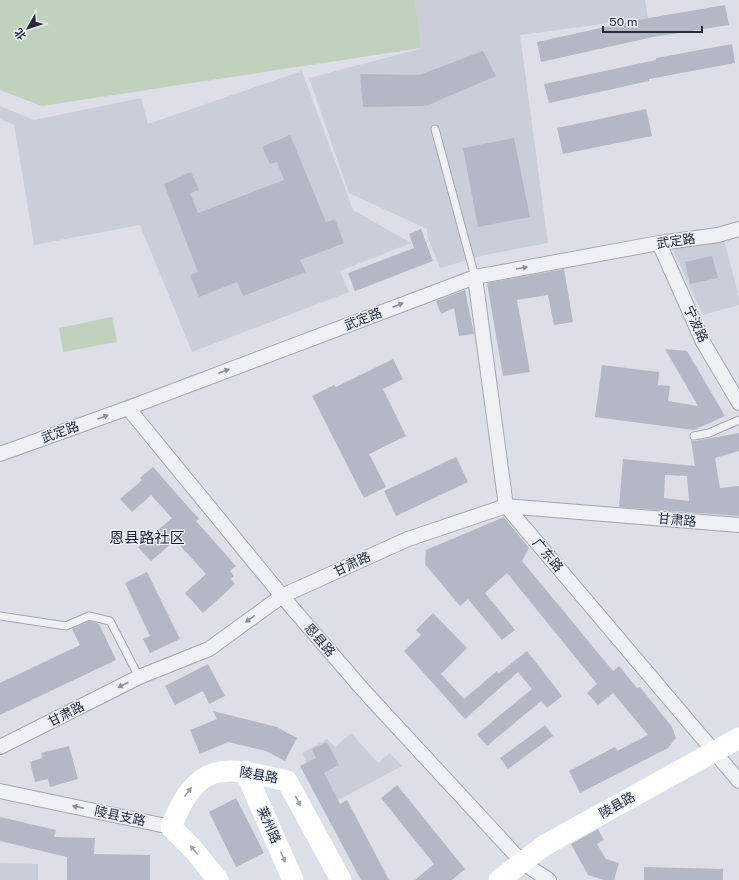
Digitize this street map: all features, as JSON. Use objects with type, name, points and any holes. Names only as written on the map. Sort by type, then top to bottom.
[{"type":"street","name":"武定路","points":[[0,454],[128,408],[474,277],[659,243],[718,235],[739,229]]},
{"type":"street","name":"宁波路","points":[[659,243],[703,342],[739,402]]},
{"type":"street","points":[[474,277],[506,506]]},
{"type":"street","name":"恩县路","points":[[128,408],[282,596],[364,691],[523,863],[549,880]]},
{"type":"street","name":"甘肃路","points":[[0,748],[139,677],[209,649],[282,596],[408,538],[506,506],[739,525]]},
{"type":"street","name":"广东路","points":[[506,506],[739,781]]},
{"type":"street","name":"陵县路","points":[[499,880],[523,863],[544,845],[739,738]]},
{"type":"street","name":"陵县路","points":[[171,827],[180,805],[188,792],[198,781],[221,772],[244,771],[287,780],[341,880]]},
{"type":"street","name":"莱州路","points":[[244,771],[294,880]]},
{"type":"street","name":"陵县支路","points":[[0,791],[171,827]]},
{"type":"street","points":[[171,827],[193,849],[218,880]]},
{"type":"lane","points":[[435,129],[474,277]]},
{"type":"lane","points":[[694,436],[709,433],[739,420]]},
{"type":"lane","points":[[0,616],[66,626],[89,616],[110,621],[139,677]]},
{"type":"shaded area","points":[[415,0],[645,0],[648,18],[520,35],[548,243],[485,255],[440,268],[427,235],[427,229],[349,193],[309,78],[420,49]]},
{"type":"shaded area","points":[[302,71],[353,210],[411,243],[340,271],[349,292],[192,352],[140,225],[34,245],[14,125],[0,119],[0,106],[34,120],[141,98],[148,124]]},
{"type":"shaded area","points":[[724,240],[739,297],[739,305],[703,315],[672,248]]},
{"type":"shaded area","points":[[351,733],[378,763],[390,753],[402,766],[327,806],[302,753],[327,739],[335,747]]},
{"type":"shaded area","points":[[0,863],[38,864],[38,880],[0,880]]},
{"type":"green space","points":[[0,0],[415,0],[421,48],[42,106],[0,90]]},
{"type":"green space","points":[[112,317],[117,342],[63,352],[59,328]]},
{"type":"building","points":[[725,5],[729,25],[653,37],[541,62],[537,42],[637,20]]},
{"type":"building","points":[[732,44],[735,63],[649,79],[649,81],[549,103],[544,84],[656,60],[656,58]]},
{"type":"building","points":[[483,51],[496,76],[426,106],[363,107],[360,74],[419,75]]},
{"type":"building","points":[[646,109],[652,136],[563,154],[557,128]]},
{"type":"building","points":[[290,135],[326,222],[335,219],[344,243],[300,260],[306,272],[243,296],[237,282],[199,297],[190,275],[198,272],[164,184],[191,172],[199,190],[190,193],[198,213],[284,180],[277,162],[270,164],[262,147]]},
{"type":"building","points":[[514,138],[530,217],[478,227],[463,148]]},
{"type":"building","points":[[421,229],[433,261],[355,291],[348,273],[414,248],[409,234]]},
{"type":"building","points":[[712,256],[718,278],[690,284],[685,262]]},
{"type":"building","points":[[564,269],[573,322],[554,325],[548,295],[517,300],[530,372],[503,376],[487,283]]},
{"type":"building","points":[[465,290],[474,334],[459,336],[454,308],[441,314],[436,301]]},
{"type":"building","points":[[665,349],[687,351],[725,416],[694,430],[595,417],[602,365],[659,372],[658,385],[670,386],[668,401],[698,406]]},
{"type":"building","points":[[393,359],[403,379],[383,389],[406,436],[369,454],[386,487],[364,498],[312,396],[334,385],[336,387]]},
{"type":"building","points":[[739,433],[739,451],[715,458],[720,488],[739,486],[739,516],[619,507],[623,459],[695,466],[691,440],[695,441]],"holes":[[[665,475],[687,476],[689,501],[664,498]]]},
{"type":"building","points":[[456,457],[468,482],[396,516],[384,491]]},
{"type":"building","points":[[153,467],[199,519],[196,521],[236,566],[230,571],[234,576],[231,579],[235,584],[203,613],[185,593],[206,574],[175,540],[151,561],[138,547],[172,518],[151,495],[132,512],[120,499],[142,480],[140,478]]},
{"type":"building","points":[[504,517],[529,548],[522,561],[613,671],[619,666],[637,688],[640,687],[672,727],[676,738],[668,748],[580,793],[569,771],[615,747],[617,751],[648,735],[613,693],[598,705],[587,693],[597,684],[507,573],[485,593],[515,630],[502,640],[468,599],[460,606],[425,564],[426,550]]},
{"type":"building","points":[[147,572],[180,639],[150,653],[143,639],[150,636],[125,583]]},
{"type":"building","points":[[433,613],[467,648],[441,674],[464,699],[497,671],[499,673],[527,651],[562,696],[547,708],[541,701],[487,746],[477,734],[532,689],[518,672],[465,719],[404,651],[421,635],[416,630]]},
{"type":"building","points":[[89,621],[99,624],[116,660],[0,715],[0,683],[80,645],[72,629]]},
{"type":"building","points":[[208,664],[225,696],[209,704],[203,691],[175,705],[165,686]]},
{"type":"building","points":[[213,711],[277,727],[297,738],[285,761],[266,751],[228,742],[200,754],[190,730],[217,719]]},
{"type":"building","points":[[545,725],[553,736],[508,769],[500,758]]},
{"type":"building","points":[[327,742],[339,765],[324,773],[340,804],[347,800],[389,880],[361,880],[300,766],[316,758],[312,749]]},
{"type":"building","points":[[69,746],[78,779],[50,787],[48,779],[35,782],[30,762],[42,758],[41,753]]},
{"type":"building","points":[[397,785],[465,869],[452,880],[415,880],[434,864],[381,798]]},
{"type":"building","points":[[236,798],[264,853],[236,867],[209,812]]},
{"type":"building","points":[[0,817],[56,830],[54,837],[95,838],[94,854],[150,855],[150,880],[67,880],[67,857],[0,841]]},
{"type":"building","points":[[598,829],[604,840],[597,844],[606,859],[619,863],[614,880],[604,880],[588,875],[571,844]]},
{"type":"building","points":[[644,867],[723,869],[723,880],[644,880]]},
{"type":"district","name":"恩县路社区","points":[[147,537]]}]
